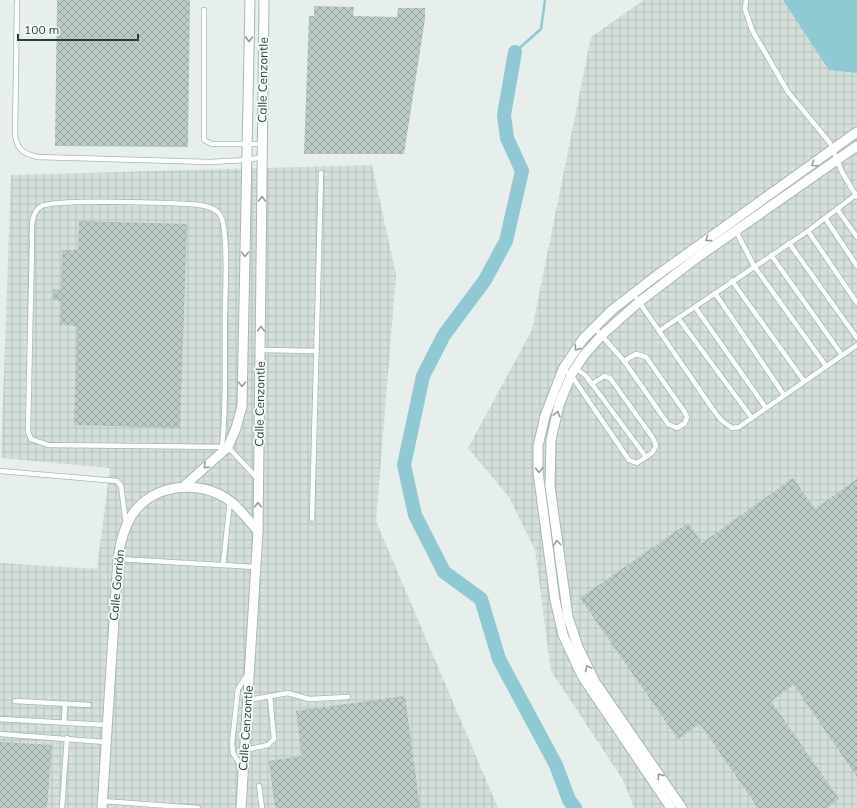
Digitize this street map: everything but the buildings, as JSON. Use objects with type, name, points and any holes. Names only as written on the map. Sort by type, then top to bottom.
[{"type":"street","name":"Calle Cenzontle","points":[[184,486],[225,447],[236,428],[242,406],[250,0]]},
{"type":"street","name":"Calle Cenzontle","points":[[241,808],[258,531],[264,0]]},
{"type":"street","points":[[671,808],[582,676],[569,652],[558,618],[540,492],[538,446],[548,406],[565,366],[583,339],[594,327],[633,293],[857,132]]},
{"type":"street","points":[[682,808],[595,682],[578,647],[568,618],[553,515],[549,464],[551,440],[559,405],[574,371],[602,334],[639,302],[698,257],[857,146]]},
{"type":"street","name":"Calle Gorrión","points":[[102,804],[118,559],[121,540],[126,525],[132,514],[142,504],[162,492],[184,486],[212,491],[230,501],[258,531]]},
{"type":"lane","points":[[659,331],[808,231],[857,195],[836,160],[834,150],[827,139],[810,120],[781,80],[752,30],[745,9],[746,0]]},
{"type":"lane","points":[[17,2],[15,135],[17,146],[23,152],[38,157],[210,162],[247,160],[262,157]]},
{"type":"lane","points":[[204,10],[204,140],[212,144],[262,144]]},
{"type":"lane","points":[[312,519],[321,173]]},
{"type":"lane","points":[[225,447],[203,448],[48,445],[38,443],[30,437],[28,432],[32,237],[33,216],[39,207],[49,203],[63,202],[199,205],[217,211],[221,215],[224,230],[226,279],[225,447],[259,480]]},
{"type":"lane","points":[[837,209],[857,237]]},
{"type":"lane","points":[[825,218],[857,266]]},
{"type":"lane","points":[[731,222],[754,266],[826,366]]},
{"type":"lane","points":[[808,231],[857,303]]},
{"type":"lane","points":[[789,243],[857,338]]},
{"type":"lane","points":[[771,255],[842,355]]},
{"type":"lane","points":[[732,281],[804,381]]},
{"type":"lane","points":[[633,293],[721,420],[728,427],[735,429],[857,345]]},
{"type":"lane","points":[[715,293],[784,395]]},
{"type":"lane","points":[[695,307],[766,408]]},
{"type":"lane","points":[[678,318],[752,418]]},
{"type":"lane","points":[[594,327],[602,334],[624,361],[668,424],[677,428],[685,422],[687,417],[684,411],[646,357],[636,354],[624,361]]},
{"type":"lane","points":[[261,350],[317,351]]},
{"type":"lane","points":[[565,366],[574,371],[585,374],[646,457]]},
{"type":"lane","points":[[565,366],[574,371],[629,460],[637,463],[654,452],[655,443],[608,377],[604,376],[592,384]]},
{"type":"lane","points":[[0,471],[117,481],[121,486],[126,525]]},
{"type":"lane","points":[[223,565],[230,501]]},
{"type":"lane","points":[[118,559],[256,567]]},
{"type":"lane","points":[[244,772],[235,756],[232,743],[238,689],[250,672]]},
{"type":"lane","points":[[248,700],[288,693],[303,698],[319,700],[348,697]]},
{"type":"lane","points":[[245,750],[268,745],[274,739],[270,696]]},
{"type":"lane","points":[[15,701],[89,706]]},
{"type":"lane","points":[[64,723],[65,704]]},
{"type":"lane","points":[[0,719],[106,726]]},
{"type":"lane","points":[[0,734],[106,742]]},
{"type":"lane","points":[[62,808],[67,738]]},
{"type":"lane","points":[[259,786],[262,808]]},
{"type":"lane","points":[[102,804],[198,808]]},
{"type":"shaded area","points":[[644,0],[857,0],[857,808],[634,808],[623,780],[551,671],[535,550],[509,497],[468,448],[532,330],[591,37]]},
{"type":"shaded area","points":[[372,165],[396,275],[376,521],[498,808],[0,808],[0,563],[97,569],[110,468],[1,458],[11,175]]},
{"type":"water","points":[[783,0],[857,0],[857,73],[829,70]]},
{"type":"waterway","points":[[515,52],[541,29],[545,0]]},
{"type":"waterway","points":[[515,52],[504,115],[507,138],[522,171],[506,241],[485,280],[444,335],[423,376],[404,465],[415,515],[444,572],[481,599],[499,659],[556,765],[569,800],[575,808]]}]
